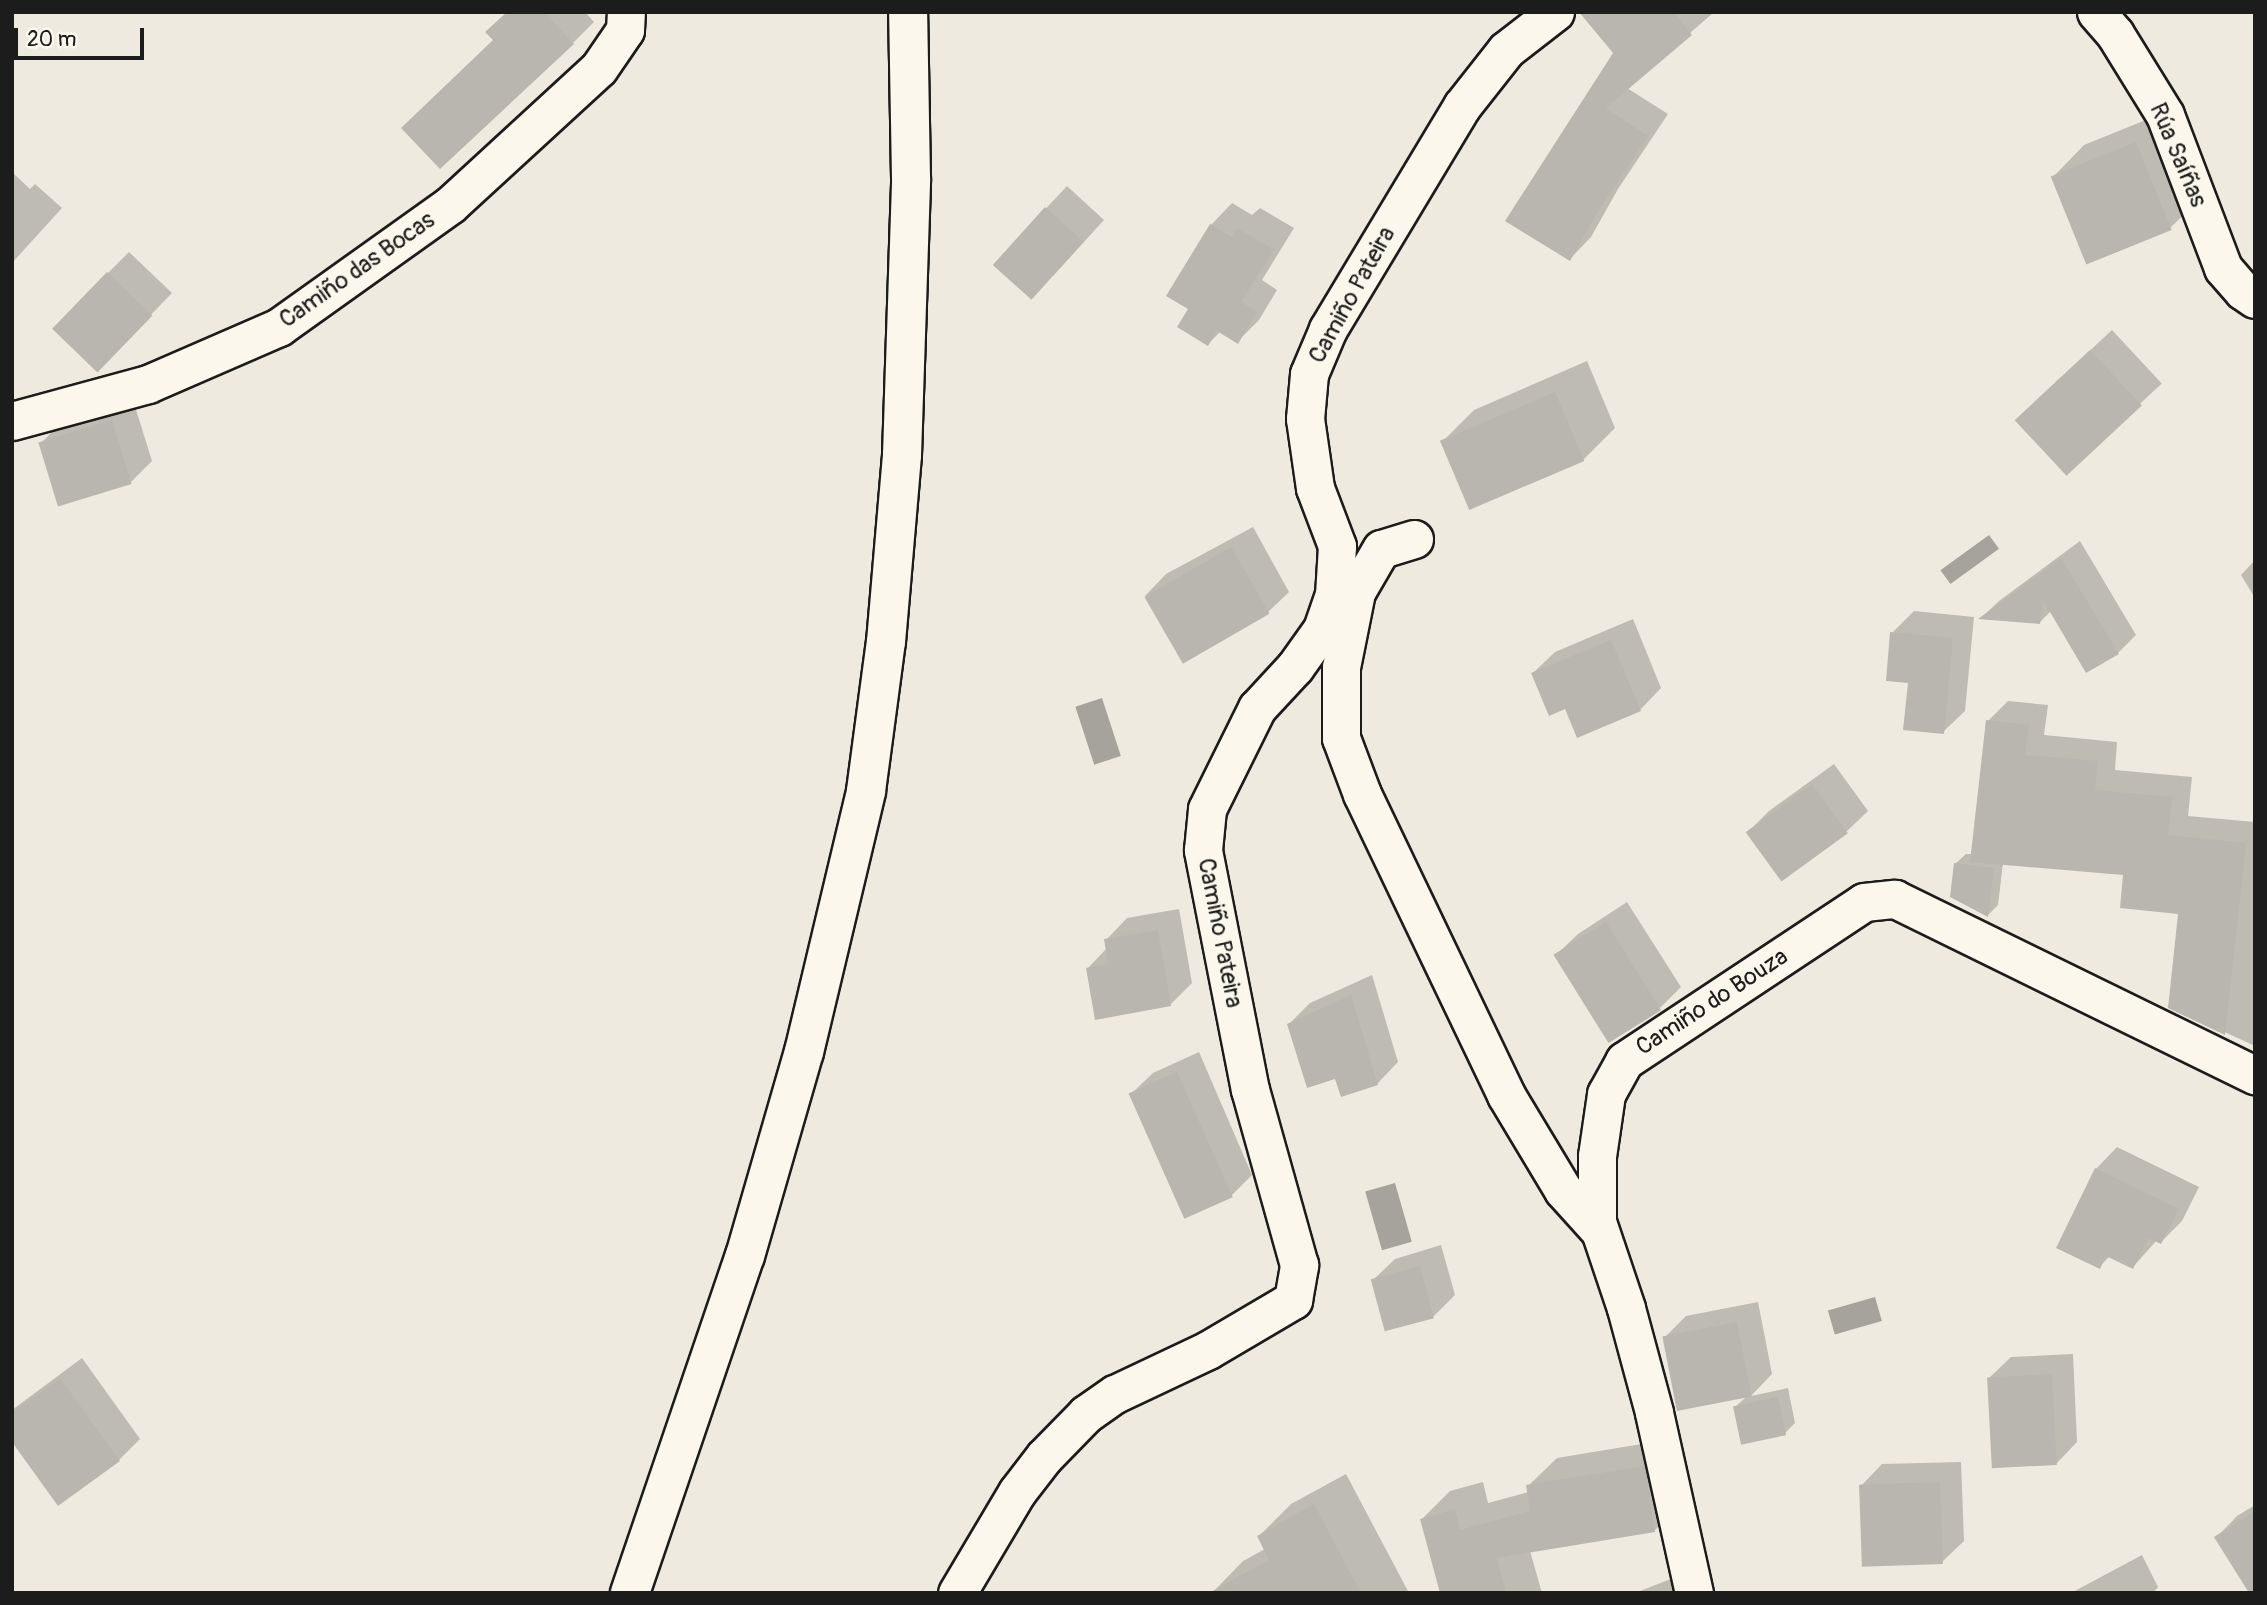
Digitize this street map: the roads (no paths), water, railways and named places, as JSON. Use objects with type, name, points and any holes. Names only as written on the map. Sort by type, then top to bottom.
[{"type":"main road","points":[[630,1593],[745,1256],[804,1052],[866,791],[886,642],[902,455],[911,178],[908,12]]},
{"type":"street","name":"Camiño das Bocas","points":[[12,421],[148,384],[279,327],[450,205],[599,68],[625,30],[626,12]]},
{"type":"street","name":"Camiño Pateira","points":[[957,1593],[1017,1493],[1044,1457],[1086,1414],[1115,1394],[1208,1350],[1293,1300],[1299,1265],[1250,1090],[1203,850],[1207,809],[1257,708],[1295,667],[1322,629],[1334,595],[1337,546],[1315,488],[1306,419],[1309,374],[1328,329],[1462,106],[1506,50],[1555,12]]},
{"type":"street","name":"Rúa Saíñas","points":[[2096,12],[2115,34],[2165,115],[2223,268],[2243,291],[2255,299]]},
{"type":"street","points":[[1414,539],[1381,549],[1356,592],[1341,667],[1341,738],[1362,794],[1506,1095],[1563,1190],[1599,1230]]},
{"type":"street","name":"Camiño do Bouza","points":[[1694,1593],[1654,1412],[1626,1308],[1599,1230],[1597,1156],[1606,1094],[1624,1061],[1864,902],[1895,899],[2255,1075]]}]
